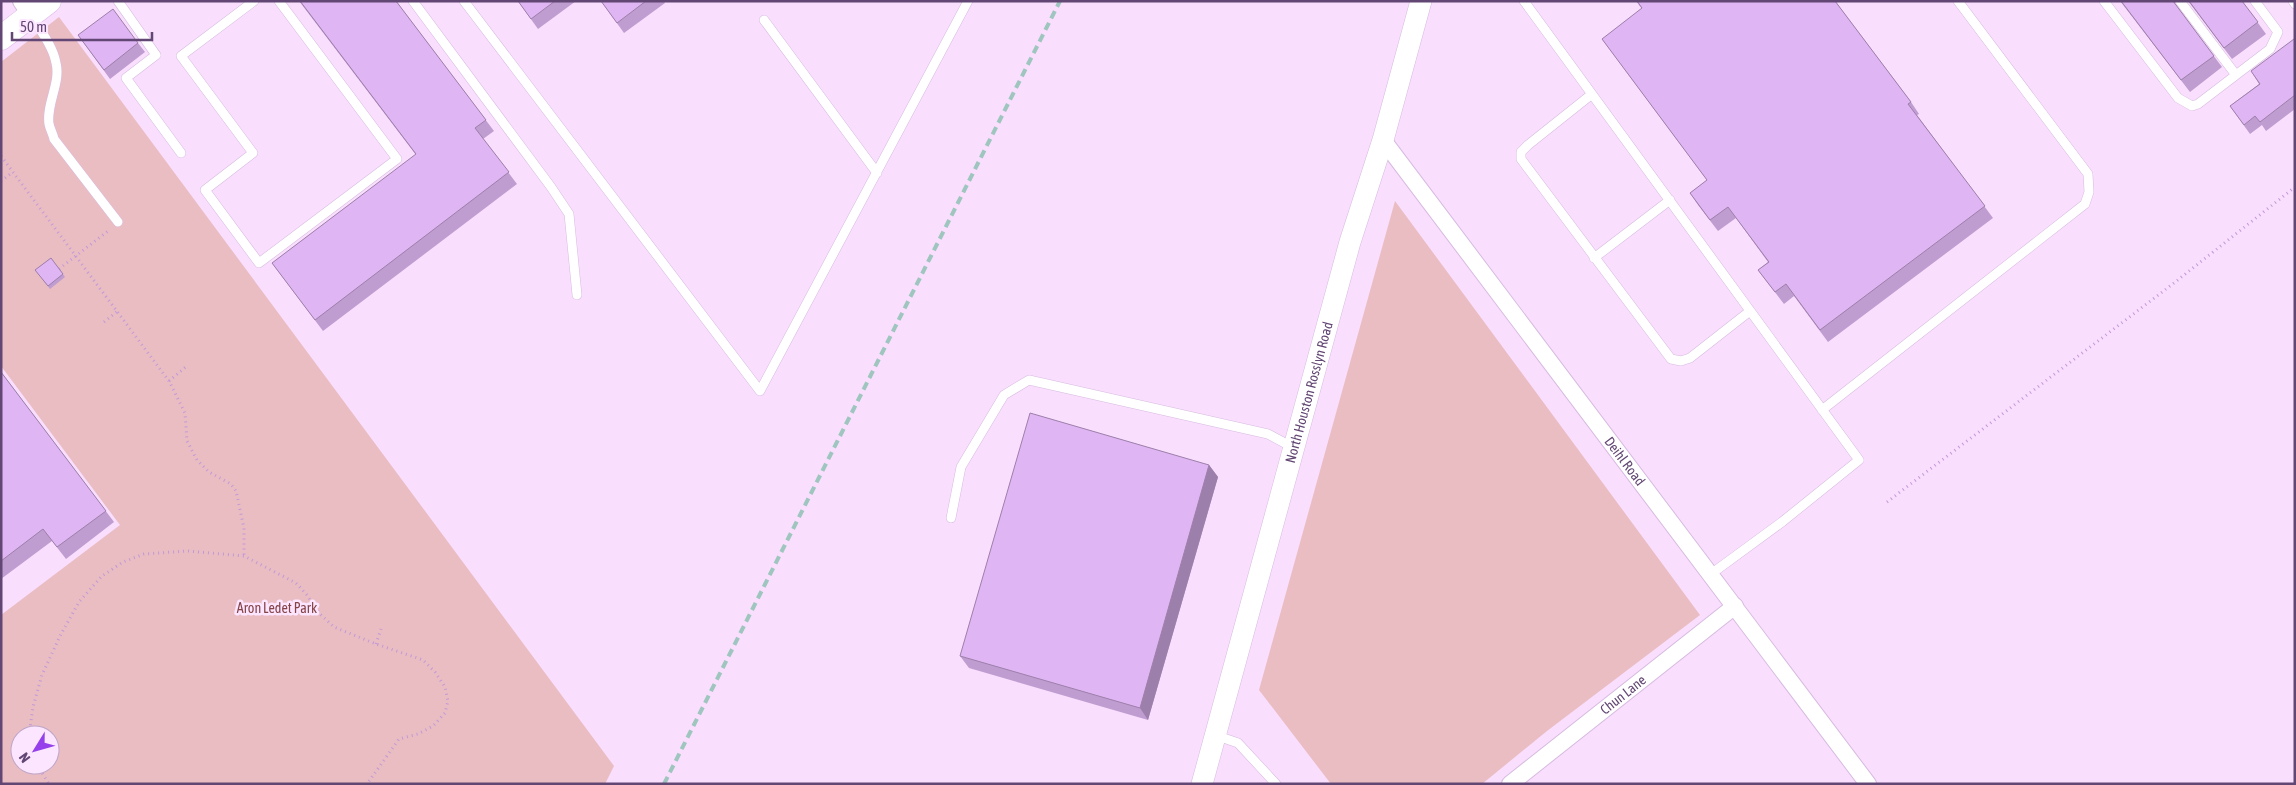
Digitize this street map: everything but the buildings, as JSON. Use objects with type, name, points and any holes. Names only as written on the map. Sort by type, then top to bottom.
[{"type":"main road","points":[[1,38],[26,8],[49,1]]},
{"type":"street","name":"North Houston Rosslyn Road","points":[[1202,784],[1350,242],[1382,140],[1421,1]]},
{"type":"street","name":"Deihl Road","points":[[1382,140],[1868,784]]},
{"type":"street","name":"Chun Lane","points":[[1510,784],[1735,606]]},
{"type":"lane","points":[[118,1],[156,54],[126,78],[181,153]]},
{"type":"lane","points":[[254,1],[181,56],[253,153],[205,190],[259,263],[398,159],[279,1]]},
{"type":"lane","points":[[413,1],[569,214],[577,295]]},
{"type":"lane","points":[[464,1],[760,391],[968,1]]},
{"type":"lane","points":[[1524,1],[1859,460],[1782,522],[1711,574]]},
{"type":"lane","points":[[1822,410],[2085,204],[2087,198],[2088,174],[1958,1]]},
{"type":"lane","points":[[2104,1],[2178,98],[2192,106],[2198,104],[2270,49],[2278,32],[2255,1]]},
{"type":"lane","points":[[2180,1],[2236,75]]},
{"type":"lane","points":[[26,8],[51,49],[57,64],[49,124],[54,139],[118,222]]},
{"type":"lane","points":[[764,20],[877,173]]},
{"type":"lane","points":[[1592,94],[1521,152],[1521,159],[1671,359],[1681,361],[1690,358],[1750,310]]},
{"type":"lane","points":[[1594,258],[1670,200]]},
{"type":"lane","points":[[951,518],[961,467],[1004,395],[1029,380],[1268,434],[1294,448]]},
{"type":"lane","points":[[1215,735],[1238,743],[1276,784]]},
{"type":"path","points":[[1,156],[77,255],[169,381],[185,413],[187,441],[197,460],[209,472],[231,484],[236,490],[244,528],[244,556]]},
{"type":"path","points":[[1,181],[13,172]]},
{"type":"path","points":[[1887,502],[2174,283],[2295,187]]},
{"type":"path","points":[[59,269],[118,222]]},
{"type":"path","points":[[104,322],[118,310]]},
{"type":"path","points":[[169,381],[188,365]]},
{"type":"path","points":[[30,725],[33,706],[45,668],[60,636],[79,602],[102,576],[123,562],[144,554],[188,551],[244,556],[296,583],[320,614],[334,627],[423,660],[435,672],[445,687],[448,701],[445,713],[433,726],[418,734],[399,739],[367,784]]},
{"type":"path","points":[[376,644],[382,629]]},
{"type":"green space","name":"Aron Ledet Park","points":[[59,17],[614,766],[605,784],[1,784],[1,615],[120,525],[1,366],[1,62]]},
{"type":"green space","points":[[1395,201],[1700,615],[1547,731],[1482,784],[1331,784],[1259,690]]},
{"type":"railway","points":[[664,784],[1060,1]]}]
